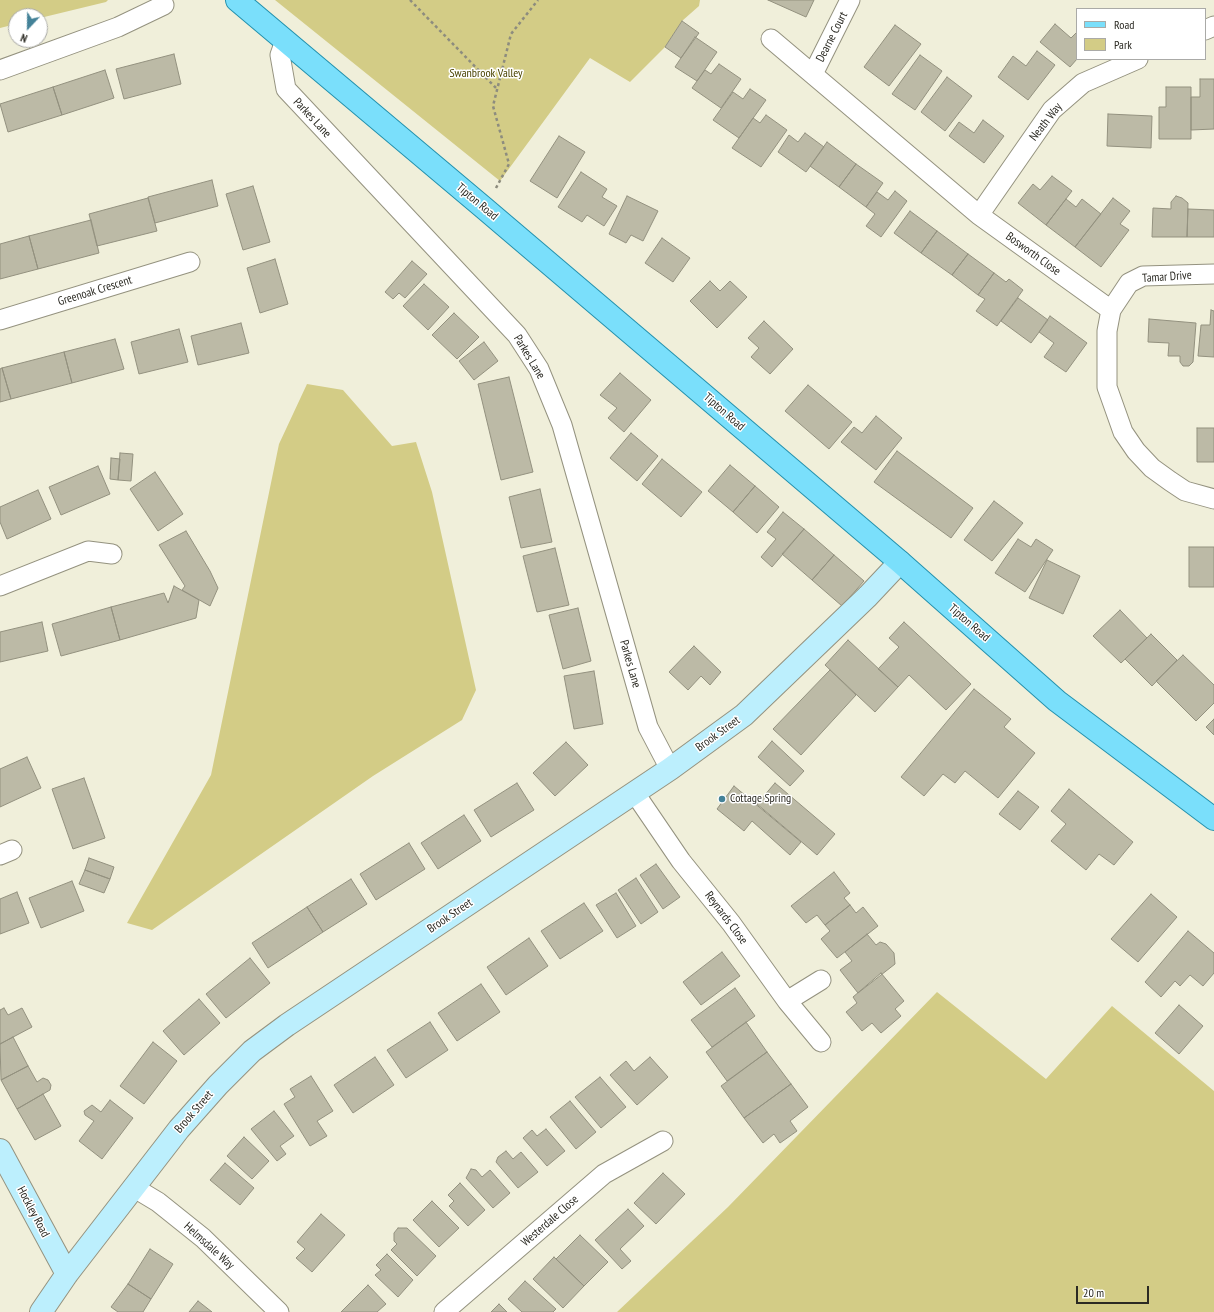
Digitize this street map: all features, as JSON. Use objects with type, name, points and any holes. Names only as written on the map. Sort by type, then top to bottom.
[{"type":"main road","name":"Tipton Road","points":[[237,0],[900,562],[1057,701],[1214,819]]},
{"type":"street","name":"Dearne Court","points":[[813,74],[850,0]]},
{"type":"street","points":[[0,70],[118,27],[164,5]]},
{"type":"street","name":"Bosworth Close","points":[[771,40],[979,215],[1111,310]]},
{"type":"street","name":"Parkes Lane","points":[[285,41],[280,55],[286,90],[517,334],[539,369],[562,425],[648,727],[670,769]]},
{"type":"street","name":"Neath Way","points":[[979,215],[1052,110],[1083,83],[1136,60]]},
{"type":"street","name":"Greenoak Crescent","points":[[0,320],[190,262]]},
{"type":"street","name":"Tamar Drive","points":[[1111,310],[1129,283],[1142,276],[1214,274]]},
{"type":"street","points":[[1111,310],[1107,331],[1106,387],[1123,432],[1136,451],[1152,468],[1170,482],[1185,492],[1214,500]]},
{"type":"street","points":[[0,586],[88,551],[112,554]]},
{"type":"street","name":"Brook Street","points":[[42,1311],[67,1274],[179,1129],[218,1085],[252,1052],[287,1025],[670,769],[744,715],[862,601],[900,562]]},
{"type":"street","name":"Reynards Close","points":[[634,792],[682,861],[731,923],[787,1001],[821,1042]]},
{"type":"street","points":[[787,1001],[821,980]]},
{"type":"street","name":"Westerdale Close","points":[[444,1312],[604,1174],[663,1141]]},
{"type":"street","name":"Hockley Road","points":[[0,1150],[67,1274]]},
{"type":"street","name":"Helmsdale Way","points":[[133,1187],[158,1202],[203,1238],[279,1312]]},
{"type":"path","points":[[410,0],[498,89]]},
{"type":"path","points":[[494,192],[509,164],[493,106],[511,34],[538,0]]},
{"type":"green space","points":[[0,0],[108,0],[106,2],[48,16],[48,8],[8,8],[8,26],[0,28]]},
{"type":"green space","name":"Swanbrook Valley","points":[[275,0],[700,0],[699,6],[682,21],[665,47],[630,82],[590,58],[500,181]]},
{"type":"green space","points":[[307,384],[343,390],[392,446],[416,442],[432,492],[476,690],[462,720],[373,776],[152,930],[127,923],[211,775],[279,444]]},
{"type":"green space","points":[[937,992],[1046,1079],[1112,1006],[1214,1091],[1214,1312],[617,1312],[728,1207]]},
{"type":"building","points":[[768,0],[814,0],[806,17]]},
{"type":"building","points":[[682,21],[699,33],[681,58],[665,47]]},
{"type":"building","points":[[1055,24],[1071,38],[1076,33],[1076,60],[1070,67],[1040,42]]},
{"type":"building","points":[[895,25],[921,44],[889,86],[864,67]]},
{"type":"building","points":[[695,37],[717,52],[697,81],[675,67]]},
{"type":"building","points":[[1037,51],[1055,65],[1028,100],[998,77],[1013,56],[1026,66]]},
{"type":"building","points":[[174,54],[181,84],[124,99],[116,69]]},
{"type":"building","points":[[920,55],[942,71],[915,110],[892,94]]},
{"type":"building","points":[[719,64],[741,79],[721,108],[692,88],[705,70],[711,74]]},
{"type":"building","points":[[105,70],[114,98],[62,115],[53,87]]},
{"type":"building","points":[[947,77],[972,96],[945,131],[921,112]]},
{"type":"building","points":[[1200,79],[1214,79],[1214,129],[1191,130],[1191,97],[1200,97]]},
{"type":"building","points":[[53,87],[62,115],[8,132],[0,104]]},
{"type":"building","points":[[1166,87],[1191,87],[1191,139],[1159,139],[1159,107],[1166,107]]},
{"type":"building","points":[[750,89],[766,100],[739,138],[713,120],[733,92],[743,99]]},
{"type":"building","points":[[1108,114],[1152,116],[1151,148],[1107,146]]},
{"type":"building","points":[[766,115],[787,130],[761,167],[732,148],[753,118],[760,123]]},
{"type":"building","points":[[983,120],[1004,136],[984,163],[949,136],[959,122],[974,133]]},
{"type":"building","points":[[805,133],[824,147],[806,172],[778,152],[789,135],[798,142]]},
{"type":"building","points":[[559,136],[585,152],[557,198],[530,181]]},
{"type":"building","points":[[827,142],[856,164],[839,187],[810,166]]},
{"type":"building","points":[[856,164],[883,183],[866,207],[839,187]]},
{"type":"building","points":[[581,172],[607,189],[602,197],[617,206],[604,226],[587,215],[582,222],[558,207]]},
{"type":"building","points":[[1052,176],[1072,191],[1046,225],[1018,203],[1033,184],[1040,190]]},
{"type":"building","points":[[212,180],[218,206],[155,223],[148,197]]},
{"type":"building","points":[[253,186],[270,242],[243,250],[226,194]]},
{"type":"building","points":[[895,191],[907,201],[881,237],[866,226],[875,214],[866,207],[877,192],[888,200]]},
{"type":"building","points":[[627,196],[658,211],[643,241],[631,235],[626,243],[609,234]]},
{"type":"building","points":[[1176,196],[1182,198],[1188,203],[1187,237],[1152,237],[1153,208],[1171,209],[1171,202]]},
{"type":"building","points":[[148,198],[157,231],[97,246],[89,214]]},
{"type":"building","points":[[1113,198],[1130,211],[1120,224],[1129,230],[1101,267],[1075,247]]},
{"type":"building","points":[[1066,199],[1076,207],[1082,199],[1101,214],[1075,247],[1046,225]]},
{"type":"building","points":[[1188,209],[1214,210],[1214,237],[1187,237]]},
{"type":"building","points":[[910,211],[937,231],[921,253],[894,233]]},
{"type":"building","points":[[91,220],[99,253],[38,269],[29,236]]},
{"type":"building","points":[[937,231],[968,254],[952,275],[921,253]]},
{"type":"building","points":[[29,236],[38,269],[0,279],[0,244]]},
{"type":"building","points":[[662,238],[690,258],[673,282],[645,263]]},
{"type":"building","points":[[968,254],[994,273],[978,295],[952,275]]},
{"type":"building","points":[[275,259],[288,304],[260,313],[247,268]]},
{"type":"building","points":[[412,261],[427,274],[405,298],[399,293],[393,299],[385,292]]},
{"type":"building","points":[[994,273],[1006,282],[1009,279],[1023,290],[997,326],[976,311],[985,299],[978,295]]},
{"type":"building","points":[[710,281],[720,291],[730,281],[747,297],[717,328],[690,301]]},
{"type":"building","points":[[424,284],[449,307],[428,330],[403,306]]},
{"type":"building","points":[[1018,298],[1048,320],[1031,343],[1001,321]]},
{"type":"building","points":[[1211,310],[1214,311],[1214,357],[1198,356],[1201,325],[1210,325]]},
{"type":"building","points":[[454,313],[479,337],[457,359],[432,335]]},
{"type":"building","points":[[1050,316],[1087,343],[1066,372],[1044,357],[1054,343],[1039,332]]},
{"type":"building","points":[[1149,319],[1196,323],[1193,362],[1189,366],[1183,366],[1180,362],[1180,356],[1168,356],[1169,343],[1148,342]]},
{"type":"building","points":[[764,321],[793,349],[770,374],[751,357],[759,348],[748,338]]},
{"type":"building","points":[[241,323],[249,353],[198,365],[191,336]]},
{"type":"building","points":[[179,329],[188,362],[139,374],[131,342]]},
{"type":"building","points":[[115,339],[124,369],[72,383],[64,352]]},
{"type":"building","points":[[484,342],[498,361],[474,380],[459,361]]},
{"type":"building","points":[[64,352],[72,383],[11,399],[2,368]]},
{"type":"building","points":[[2,368],[11,399],[0,402],[0,369]]},
{"type":"building","points":[[620,373],[651,400],[624,432],[608,418],[617,408],[600,395]]},
{"type":"building","points":[[509,377],[533,472],[501,480],[478,384]]},
{"type":"building","points":[[808,385],[852,422],[829,449],[785,411]]},
{"type":"building","points":[[876,416],[902,438],[876,470],[841,442],[854,427],[862,433]]},
{"type":"building","points":[[1197,428],[1214,428],[1214,462],[1197,462]]},
{"type":"building","points":[[631,433],[658,456],[637,481],[610,458]]},
{"type":"building","points":[[897,451],[973,508],[951,538],[874,482]]},
{"type":"building","points":[[120,453],[133,454],[131,481],[118,480]]},
{"type":"building","points":[[111,458],[120,459],[118,480],[110,479]]},
{"type":"building","points":[[662,459],[702,492],[681,517],[642,484]]},
{"type":"building","points":[[730,465],[755,486],[733,512],[708,491]]},
{"type":"building","points":[[98,466],[110,494],[61,515],[49,487]]},
{"type":"building","points":[[155,472],[183,514],[158,531],[130,489]]},
{"type":"building","points":[[755,486],[779,507],[757,533],[733,512]]},
{"type":"building","points":[[540,489],[552,542],[521,548],[509,497]]},
{"type":"building","points":[[38,490],[51,519],[7,539],[0,522],[0,507]]},
{"type":"building","points":[[994,501],[1023,523],[992,561],[964,540]]},
{"type":"building","points":[[783,512],[804,529],[772,567],[761,557],[776,539],[767,532]]},
{"type":"building","points":[[804,529],[834,555],[812,580],[782,554]]},
{"type":"building","points":[[186,531],[210,571],[218,588],[210,606],[182,590],[185,586],[159,545]]},
{"type":"building","points":[[1018,539],[1031,547],[1036,539],[1053,550],[1025,592],[995,573]]},
{"type":"building","points":[[1189,547],[1214,547],[1214,587],[1189,587]]},
{"type":"building","points":[[555,548],[569,605],[537,612],[523,556]]},
{"type":"building","points":[[834,555],[864,581],[842,606],[812,580]]},
{"type":"building","points":[[1047,560],[1080,576],[1063,614],[1029,598]]},
{"type":"building","points":[[174,586],[199,600],[196,618],[120,640],[111,607],[164,593],[168,603]]},
{"type":"building","points":[[111,607],[120,640],[61,656],[52,624]]},
{"type":"building","points":[[578,608],[591,661],[563,669],[549,615]]},
{"type":"building","points":[[1120,610],[1147,638],[1121,663],[1093,636]]},
{"type":"building","points":[[42,622],[48,651],[0,662],[0,632]]},
{"type":"building","points":[[904,622],[971,684],[946,710],[909,675],[898,687],[878,669],[899,647],[889,638]]},
{"type":"building","points":[[1151,634],[1177,660],[1152,686],[1125,659]]},
{"type":"building","points":[[848,640],[898,687],[875,712],[825,665]]},
{"type":"building","points":[[694,646],[721,672],[710,685],[701,676],[688,690],[669,672]]},
{"type":"building","points":[[1183,655],[1214,685],[1214,703],[1196,721],[1156,681]]},
{"type":"building","points":[[830,670],[856,695],[801,755],[773,729]]},
{"type":"building","points":[[594,671],[603,724],[574,729],[564,676]]},
{"type":"building","points":[[974,689],[1011,719],[1004,727],[1035,753],[998,798],[965,771],[955,783],[943,774],[924,796],[901,777]]},
{"type":"building","points":[[1214,719],[1214,735],[1206,727]]},
{"type":"building","points":[[772,741],[804,771],[790,786],[758,757]]},
{"type":"building","points":[[566,742],[588,765],[555,796],[533,773]]},
{"type":"building","points":[[27,757],[41,788],[0,807],[0,769]]},
{"type":"building","points":[[84,778],[105,838],[73,849],[52,789]]},
{"type":"building","points":[[517,783],[534,810],[491,837],[474,810]]},
{"type":"building","points":[[775,783],[835,834],[817,855],[757,804]]},
{"type":"building","points":[[734,786],[801,842],[790,855],[752,821],[744,831],[717,809]]},
{"type":"building","points":[[1069,789],[1133,842],[1114,865],[1099,854],[1086,870],[1051,841],[1066,824],[1051,811]]},
{"type":"building","points":[[1018,791],[1039,807],[1020,830],[999,814]]},
{"type":"building","points":[[464,815],[481,841],[438,869],[421,843]]},
{"type":"building","points":[[409,843],[425,869],[376,900],[360,874]]},
{"type":"building","points":[[89,858],[114,867],[110,879],[85,870]]},
{"type":"building","points":[[656,864],[680,897],[663,909],[640,875]]},
{"type":"building","points":[[85,870],[110,879],[104,893],[79,884]]},
{"type":"building","points":[[834,872],[850,893],[844,898],[850,905],[825,925],[817,915],[806,923],[791,906]]},
{"type":"building","points":[[636,878],[658,912],[641,924],[618,890]]},
{"type":"building","points":[[351,879],[367,904],[323,932],[307,907]]},
{"type":"building","points":[[72,881],[84,911],[41,928],[29,898]]},
{"type":"building","points":[[17,892],[29,923],[0,934],[0,899]]},
{"type":"building","points":[[616,893],[636,926],[617,938],[596,905]]},
{"type":"building","points":[[1151,894],[1177,917],[1138,962],[1111,939]]},
{"type":"building","points":[[584,903],[603,931],[560,959],[541,931]]},
{"type":"building","points":[[850,905],[856,913],[863,907],[878,926],[837,958],[821,939],[830,931],[825,925]]},
{"type":"building","points":[[307,907],[323,932],[268,968],[252,943]]},
{"type":"building","points":[[1188,931],[1214,953],[1214,973],[1203,986],[1190,975],[1180,986],[1175,981],[1161,997],[1145,982]]},
{"type":"building","points":[[867,934],[876,945],[880,942],[886,944],[894,953],[895,964],[858,993],[840,970],[852,961],[845,952]]},
{"type":"building","points":[[529,938],[548,966],[506,995],[487,967]]},
{"type":"building","points":[[722,952],[740,976],[701,1005],[683,982]]},
{"type":"building","points":[[250,958],[270,983],[226,1018],[206,994]]},
{"type":"building","points":[[881,973],[904,1001],[895,1009],[901,1016],[881,1033],[872,1023],[862,1031],[846,1012],[857,1003],[853,997]]},
{"type":"building","points":[[481,984],[500,1012],[457,1041],[438,1013]]},
{"type":"building","points":[[735,988],[755,1016],[712,1047],[691,1020]]},
{"type":"building","points":[[199,999],[220,1023],[184,1055],[163,1031]]},
{"type":"building","points":[[1179,1005],[1203,1026],[1179,1054],[1155,1033]]},
{"type":"building","points":[[4,1008],[8,1015],[22,1008],[32,1027],[0,1044],[0,1010]]},
{"type":"building","points":[[430,1022],[448,1050],[406,1078],[387,1050]]},
{"type":"building","points":[[746,1022],[767,1052],[727,1081],[706,1052]]},
{"type":"building","points":[[13,1037],[28,1066],[1,1080],[0,1044]]},
{"type":"building","points":[[153,1042],[177,1061],[144,1104],[120,1086]]},
{"type":"building","points":[[767,1052],[791,1084],[744,1118],[721,1086]]},
{"type":"building","points":[[375,1057],[394,1085],[353,1113],[334,1085]]},
{"type":"building","points":[[650,1057],[668,1077],[637,1105],[610,1075],[626,1061],[634,1071]]},
{"type":"building","points":[[28,1066],[37,1082],[43,1078],[48,1080],[51,1085],[50,1090],[17,1109],[1,1080]]},
{"type":"building","points":[[311,1076],[333,1111],[317,1121],[327,1136],[310,1146],[284,1104],[295,1097],[290,1089]]},
{"type":"building","points":[[600,1077],[626,1107],[601,1128],[575,1097]]},
{"type":"building","points":[[791,1084],[808,1107],[790,1121],[797,1131],[780,1143],[774,1134],[763,1143],[744,1118]]},
{"type":"building","points":[[43,1094],[61,1126],[35,1140],[17,1109]]},
{"type":"building","points":[[110,1100],[133,1118],[102,1159],[79,1141],[94,1121],[85,1115],[84,1111],[92,1105],[101,1112]]},
{"type":"building","points":[[570,1101],[596,1132],[576,1149],[550,1117]]},
{"type":"building","points":[[274,1111],[294,1136],[280,1146],[286,1154],[277,1161],[251,1129]]},
{"type":"building","points":[[546,1129],[565,1151],[547,1166],[523,1138],[532,1130],[537,1136]]},
{"type":"building","points":[[244,1137],[269,1161],[252,1179],[227,1156]]},
{"type":"building","points":[[506,1151],[513,1159],[521,1152],[538,1172],[518,1188],[496,1162],[498,1157]]},
{"type":"building","points":[[225,1163],[254,1188],[240,1205],[210,1180]]},
{"type":"building","points":[[471,1169],[476,1170],[482,1177],[490,1170],[510,1193],[493,1208],[466,1178]]},
{"type":"building","points":[[663,1173],[685,1194],[656,1224],[634,1203]]},
{"type":"building","points":[[460,1183],[485,1210],[468,1226],[449,1206],[454,1201],[448,1195]]},
{"type":"building","points":[[432,1201],[459,1228],[439,1247],[413,1220]]},
{"type":"building","points":[[628,1209],[644,1226],[620,1249],[631,1261],[622,1269],[595,1240]]},
{"type":"building","points":[[321,1214],[345,1235],[312,1272],[296,1258],[305,1249],[297,1242]]},
{"type":"building","points":[[398,1228],[407,1228],[436,1256],[417,1276],[391,1250],[397,1244],[394,1241],[394,1233]]},
{"type":"building","points":[[580,1235],[608,1262],[584,1286],[556,1259]]},
{"type":"building","points":[[150,1249],[173,1264],[151,1299],[128,1284]]},
{"type":"building","points":[[387,1254],[413,1280],[398,1297],[375,1275],[381,1270],[376,1265]]},
{"type":"building","points":[[554,1257],[584,1286],[563,1308],[533,1279]]},
{"type":"building","points":[[525,1281],[556,1309],[553,1312],[522,1312],[508,1299]]},
{"type":"building","points":[[128,1284],[151,1299],[143,1312],[118,1312],[111,1307]]},
{"type":"building","points":[[368,1285],[386,1304],[377,1312],[341,1312]]},
{"type":"building","points":[[198,1301],[212,1312],[189,1312]]},
{"type":"building","points":[[499,1304],[507,1312],[491,1312]]},
{"type":"place","name":"Cottage Spring","points":[[722,799]]}]
